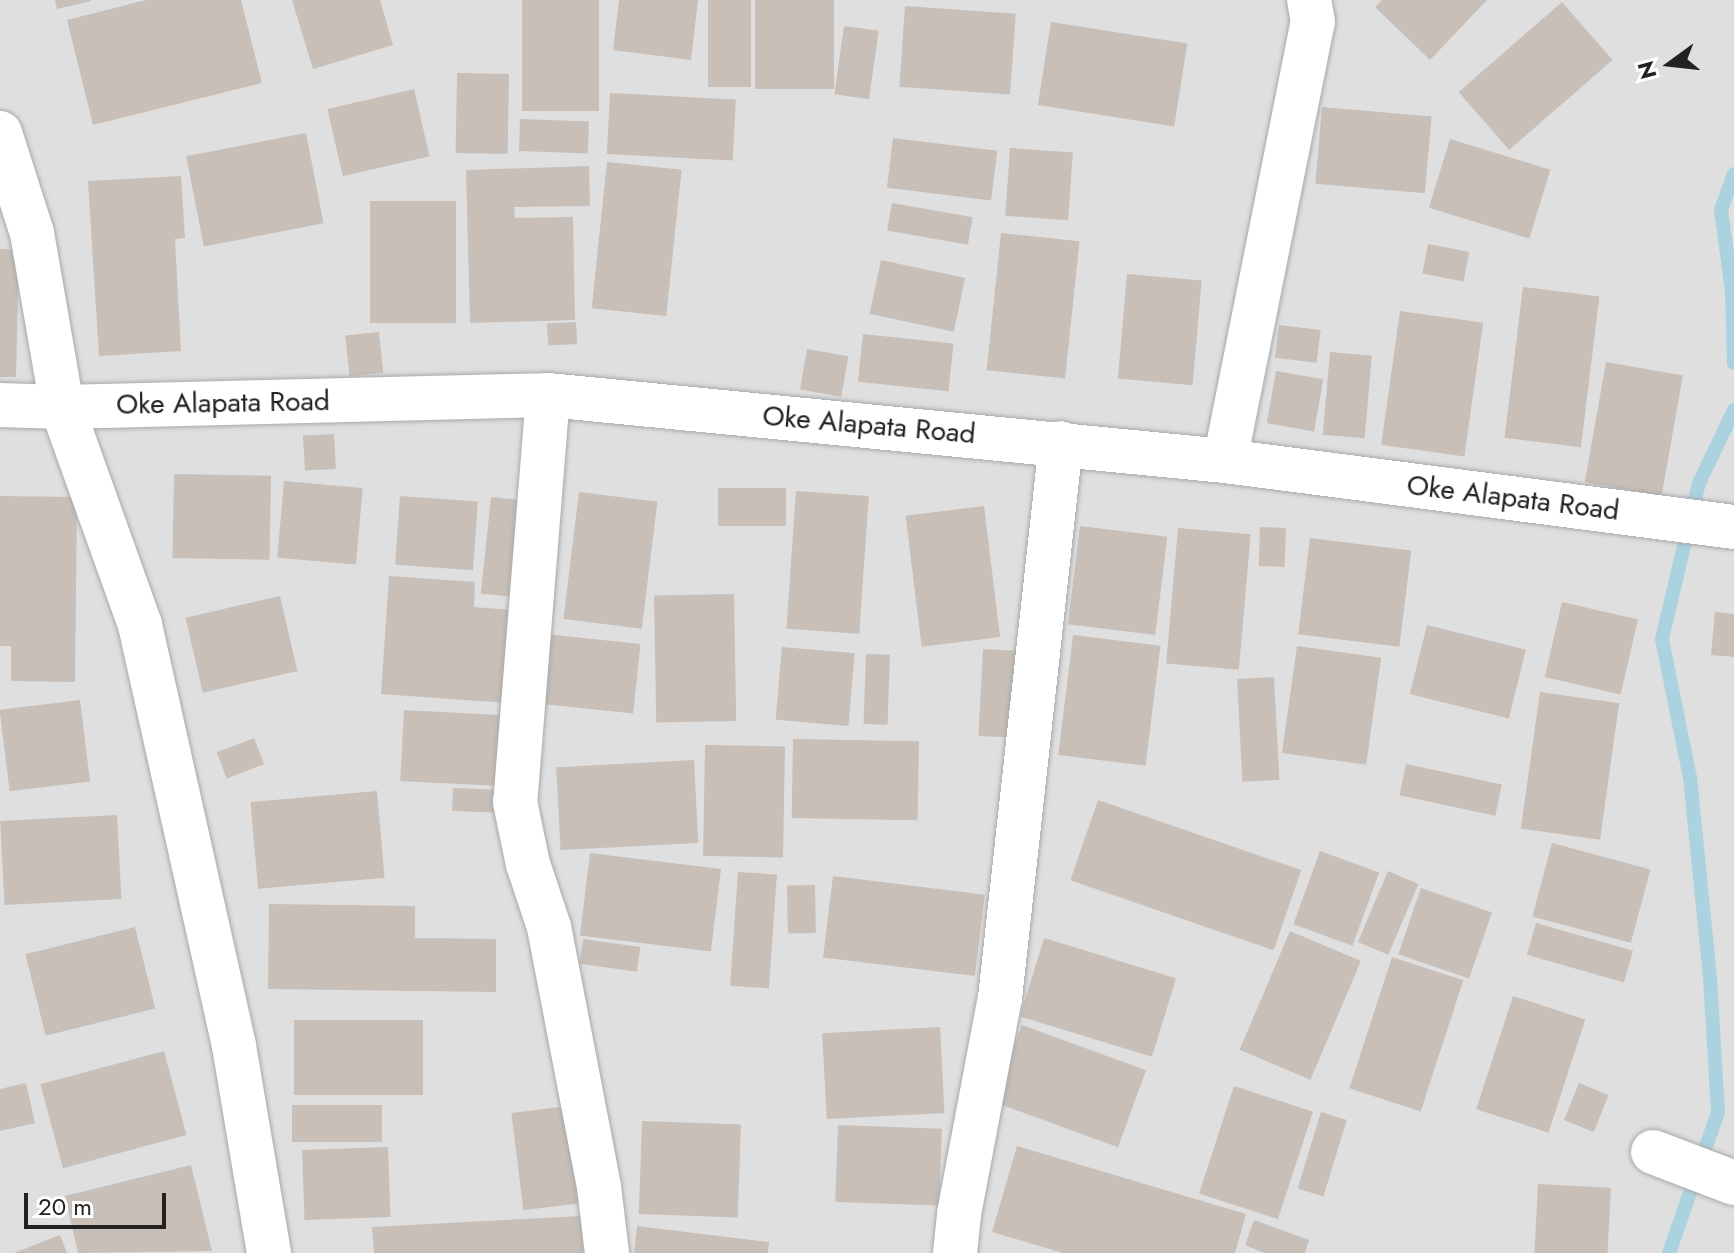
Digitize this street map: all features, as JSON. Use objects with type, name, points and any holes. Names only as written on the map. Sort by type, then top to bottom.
[{"type":"street","points":[[1225,461],[1313,22],[1309,0]]},
{"type":"street","points":[[0,133],[32,233],[62,407],[140,625],[234,1046],[269,1253]]},
{"type":"street","points":[[548,395],[515,802],[528,864],[549,927],[599,1187],[607,1253]]},
{"type":"street","name":"Oke Alapata Road","points":[[0,405],[62,407],[548,395],[1225,461],[1734,527]]},
{"type":"street","points":[[955,1253],[959,1214],[1000,998],[1061,443]]},
{"type":"street","points":[[1653,1152],[1734,1183]]},
{"type":"shaded area","points":[[0,0],[1734,0],[1734,1253],[0,1253]]},
{"type":"building","points":[[55,0],[91,0],[91,1],[57,9]]},
{"type":"building","points":[[146,0],[241,0],[262,83],[93,125],[67,20]]},
{"type":"building","points":[[292,0],[380,0],[393,45],[313,69]]},
{"type":"building","points":[[522,0],[599,0],[599,111],[522,111]]},
{"type":"building","points":[[619,0],[698,0],[691,60],[613,50]]},
{"type":"building","points":[[708,0],[751,0],[751,87],[708,87]]},
{"type":"building","points":[[755,0],[834,0],[834,89],[755,89]]},
{"type":"building","points":[[1382,0],[1487,0],[1430,60],[1375,7]]},
{"type":"building","points":[[1562,2],[1613,60],[1509,150],[1459,92]]},
{"type":"building","points":[[905,6],[1016,14],[1010,95],[899,87]]},
{"type":"building","points":[[1051,22],[1187,44],[1174,127],[1038,105]]},
{"type":"building","points":[[844,26],[879,31],[869,99],[834,94]]},
{"type":"building","points":[[457,73],[509,74],[508,154],[456,153]]},
{"type":"building","points":[[414,89],[430,156],[343,176],[327,109]]},
{"type":"building","points":[[610,93],[736,100],[733,161],[607,154]]},
{"type":"building","points":[[1322,107],[1432,117],[1425,193],[1315,184]]},
{"type":"building","points":[[520,119],[589,121],[588,153],[519,151]]},
{"type":"building","points":[[306,133],[324,223],[204,247],[186,156]]},
{"type":"building","points":[[893,138],[997,151],[991,200],[887,188]]},
{"type":"building","points":[[1450,139],[1550,170],[1529,239],[1429,208]]},
{"type":"building","points":[[1010,148],[1073,152],[1068,220],[1005,216]]},
{"type":"building","points":[[607,162],[682,170],[666,316],[592,308]]},
{"type":"building","points":[[589,166],[590,206],[514,207],[515,218],[573,217],[575,320],[470,323],[466,170]]},
{"type":"building","points":[[181,176],[185,238],[175,239],[181,351],[99,356],[88,181]]},
{"type":"building","points":[[370,201],[456,201],[456,323],[370,323]]},
{"type":"building","points":[[892,203],[973,217],[968,245],[887,231]]},
{"type":"building","points":[[1001,233],[1080,241],[1065,379],[987,370]]},
{"type":"building","points":[[1428,244],[1469,252],[1464,281],[1422,273]]},
{"type":"building","points":[[0,249],[19,250],[16,377],[0,377]]},
{"type":"building","points":[[881,260],[965,278],[954,332],[870,314]]},
{"type":"building","points":[[1127,274],[1202,281],[1193,385],[1118,379]]},
{"type":"building","points":[[1523,287],[1599,296],[1581,447],[1504,438]]},
{"type":"building","points":[[1400,311],[1483,323],[1464,456],[1381,445]]},
{"type":"building","points":[[576,322],[577,344],[548,345],[547,324]]},
{"type":"building","points":[[1279,325],[1321,330],[1317,363],[1275,358]]},
{"type":"building","points":[[379,332],[383,373],[349,376],[345,336]]},
{"type":"building","points":[[863,334],[954,344],[948,391],[858,382]]},
{"type":"building","points":[[807,349],[848,356],[841,397],[800,389]]},
{"type":"building","points":[[1330,352],[1372,356],[1365,438],[1323,435]]},
{"type":"building","points":[[1606,362],[1683,376],[1662,496],[1585,482]]},
{"type":"building","points":[[1276,371],[1323,379],[1314,432],[1267,423]]},
{"type":"building","points":[[334,434],[336,469],[305,471],[303,436]]},
{"type":"building","points":[[174,474],[271,476],[270,560],[173,558]]},
{"type":"building","points":[[284,481],[363,488],[356,565],[277,558]]},
{"type":"building","points":[[718,488],[786,488],[786,526],[718,526]]},
{"type":"building","points":[[796,491],[869,496],[859,634],[786,629]]},
{"type":"building","points":[[579,492],[657,502],[642,629],[563,619]]},
{"type":"building","points":[[0,496],[77,497],[75,682],[11,681],[11,646],[0,646]]},
{"type":"building","points":[[400,496],[478,501],[473,570],[395,565]]},
{"type":"building","points":[[491,497],[531,501],[521,598],[481,593]]},
{"type":"building","points":[[984,506],[1000,637],[922,647],[906,516]]},
{"type":"building","points":[[1080,526],[1167,537],[1155,635],[1068,624]]},
{"type":"building","points":[[1260,527],[1286,528],[1285,567],[1259,566]]},
{"type":"building","points":[[1178,528],[1251,534],[1239,670],[1166,663]]},
{"type":"building","points":[[1310,538],[1411,550],[1399,647],[1298,634]]},
{"type":"building","points":[[389,576],[475,582],[474,607],[514,610],[507,703],[381,694]]},
{"type":"building","points":[[734,594],[736,721],[656,722],[654,595]]},
{"type":"building","points":[[280,596],[297,671],[203,693],[185,618]]},
{"type":"building","points":[[1562,602],[1638,620],[1621,695],[1545,677]]},
{"type":"building","points":[[1715,612],[1734,614],[1734,657],[1711,655]]},
{"type":"building","points":[[1427,625],[1526,650],[1509,719],[1410,694]]},
{"type":"building","points":[[546,634],[640,644],[633,714],[539,704]]},
{"type":"building","points":[[1073,635],[1160,646],[1146,766],[1058,755]]},
{"type":"building","points":[[1297,646],[1381,658],[1366,765],[1282,753]]},
{"type":"building","points":[[782,647],[855,653],[848,726],[776,720]]},
{"type":"building","points":[[983,649],[1021,651],[1016,738],[978,736]]},
{"type":"building","points":[[866,654],[890,655],[888,725],[864,724]]},
{"type":"building","points":[[1274,677],[1279,780],[1242,782],[1237,679]]},
{"type":"building","points":[[1540,692],[1619,703],[1600,840],[1521,829]]},
{"type":"building","points":[[80,700],[90,781],[10,791],[0,710]]},
{"type":"building","points":[[404,710],[503,715],[499,786],[400,781]]},
{"type":"building","points":[[254,738],[264,764],[227,778],[217,752]]},
{"type":"building","points":[[793,739],[919,741],[918,820],[792,818]]},
{"type":"building","points":[[705,745],[785,746],[783,857],[703,856]]},
{"type":"building","points":[[694,760],[698,843],[561,850],[556,767]]},
{"type":"building","points":[[1406,764],[1502,784],[1495,816],[1399,795]]},
{"type":"building","points":[[453,788],[501,790],[500,813],[452,811]]},
{"type":"building","points":[[377,791],[385,878],[258,889],[250,802]]},
{"type":"building","points":[[1098,800],[1301,870],[1274,950],[1070,880]]},
{"type":"building","points":[[117,815],[121,899],[5,905],[0,821]]},
{"type":"building","points":[[1552,843],[1651,869],[1631,943],[1532,916]]},
{"type":"building","points":[[1320,851],[1379,873],[1353,946],[1293,924]]},
{"type":"building","points":[[590,853],[721,869],[711,951],[580,935]]},
{"type":"building","points":[[1388,871],[1418,884],[1388,955],[1358,942]]},
{"type":"building","points":[[738,872],[777,875],[769,988],[730,986]]},
{"type":"building","points":[[833,876],[985,895],[975,976],[823,957]]},
{"type":"building","points":[[787,885],[815,885],[816,933],[788,933]]},
{"type":"building","points":[[1421,888],[1492,912],[1469,979],[1398,954]]},
{"type":"building","points":[[269,904],[415,906],[415,938],[496,939],[496,992],[268,989]]},
{"type":"building","points":[[1536,923],[1633,951],[1624,983],[1527,955]]},
{"type":"building","points":[[135,927],[155,1009],[46,1036],[25,954]]},
{"type":"building","points":[[1290,931],[1361,961],[1310,1080],[1240,1050]]},
{"type":"building","points":[[1044,938],[1176,978],[1152,1057],[1020,1016]]},
{"type":"building","points":[[583,939],[640,947],[637,972],[580,964]]},
{"type":"building","points":[[1392,957],[1463,980],[1421,1111],[1349,1088]]},
{"type":"building","points":[[1513,996],[1585,1019],[1549,1133],[1476,1109]]},
{"type":"building","points":[[294,1020],[423,1020],[423,1095],[294,1095]]},
{"type":"building","points":[[1022,1025],[1146,1070],[1118,1147],[994,1102]]},
{"type":"building","points":[[940,1027],[945,1113],[827,1119],[822,1033]]},
{"type":"building","points":[[164,1051],[187,1135],[63,1168],[40,1084]]},
{"type":"building","points":[[26,1083],[35,1123],[0,1131],[0,1089]]},
{"type":"building","points":[[1579,1083],[1609,1095],[1594,1132],[1564,1120]]},
{"type":"building","points":[[1234,1086],[1313,1112],[1278,1219],[1199,1193]]},
{"type":"building","points":[[292,1105],[382,1105],[382,1142],[292,1142]]},
{"type":"building","points":[[568,1106],[580,1203],[523,1210],[511,1113]]},
{"type":"building","points":[[1321,1112],[1347,1120],[1323,1196],[1298,1189]]},
{"type":"building","points":[[642,1121],[741,1124],[738,1217],[639,1214]]},
{"type":"building","points":[[838,1125],[942,1129],[939,1206],[835,1202]]},
{"type":"building","points":[[1017,1146],[1246,1214],[1235,1253],[1063,1253],[992,1232]]},
{"type":"building","points":[[388,1147],[390,1217],[304,1220],[302,1150]]},
{"type":"building","points":[[191,1165],[212,1251],[78,1253],[65,1196]]},
{"type":"building","points":[[1538,1184],[1611,1188],[1607,1253],[1534,1253]]},
{"type":"building","points":[[581,1216],[583,1253],[374,1253],[372,1227]]},
{"type":"building","points":[[1254,1220],[1309,1240],[1305,1253],[1264,1253],[1245,1245]]},
{"type":"building","points":[[637,1226],[769,1242],[768,1253],[634,1253]]},
{"type":"building","points":[[60,1235],[67,1253],[14,1253]]},
{"type":"waterway","points":[[1734,174],[1721,209],[1732,292],[1734,363]]},
{"type":"waterway","points":[[1669,1253],[1718,1112],[1710,977],[1690,778],[1662,639],[1699,483],[1734,410]]}]
